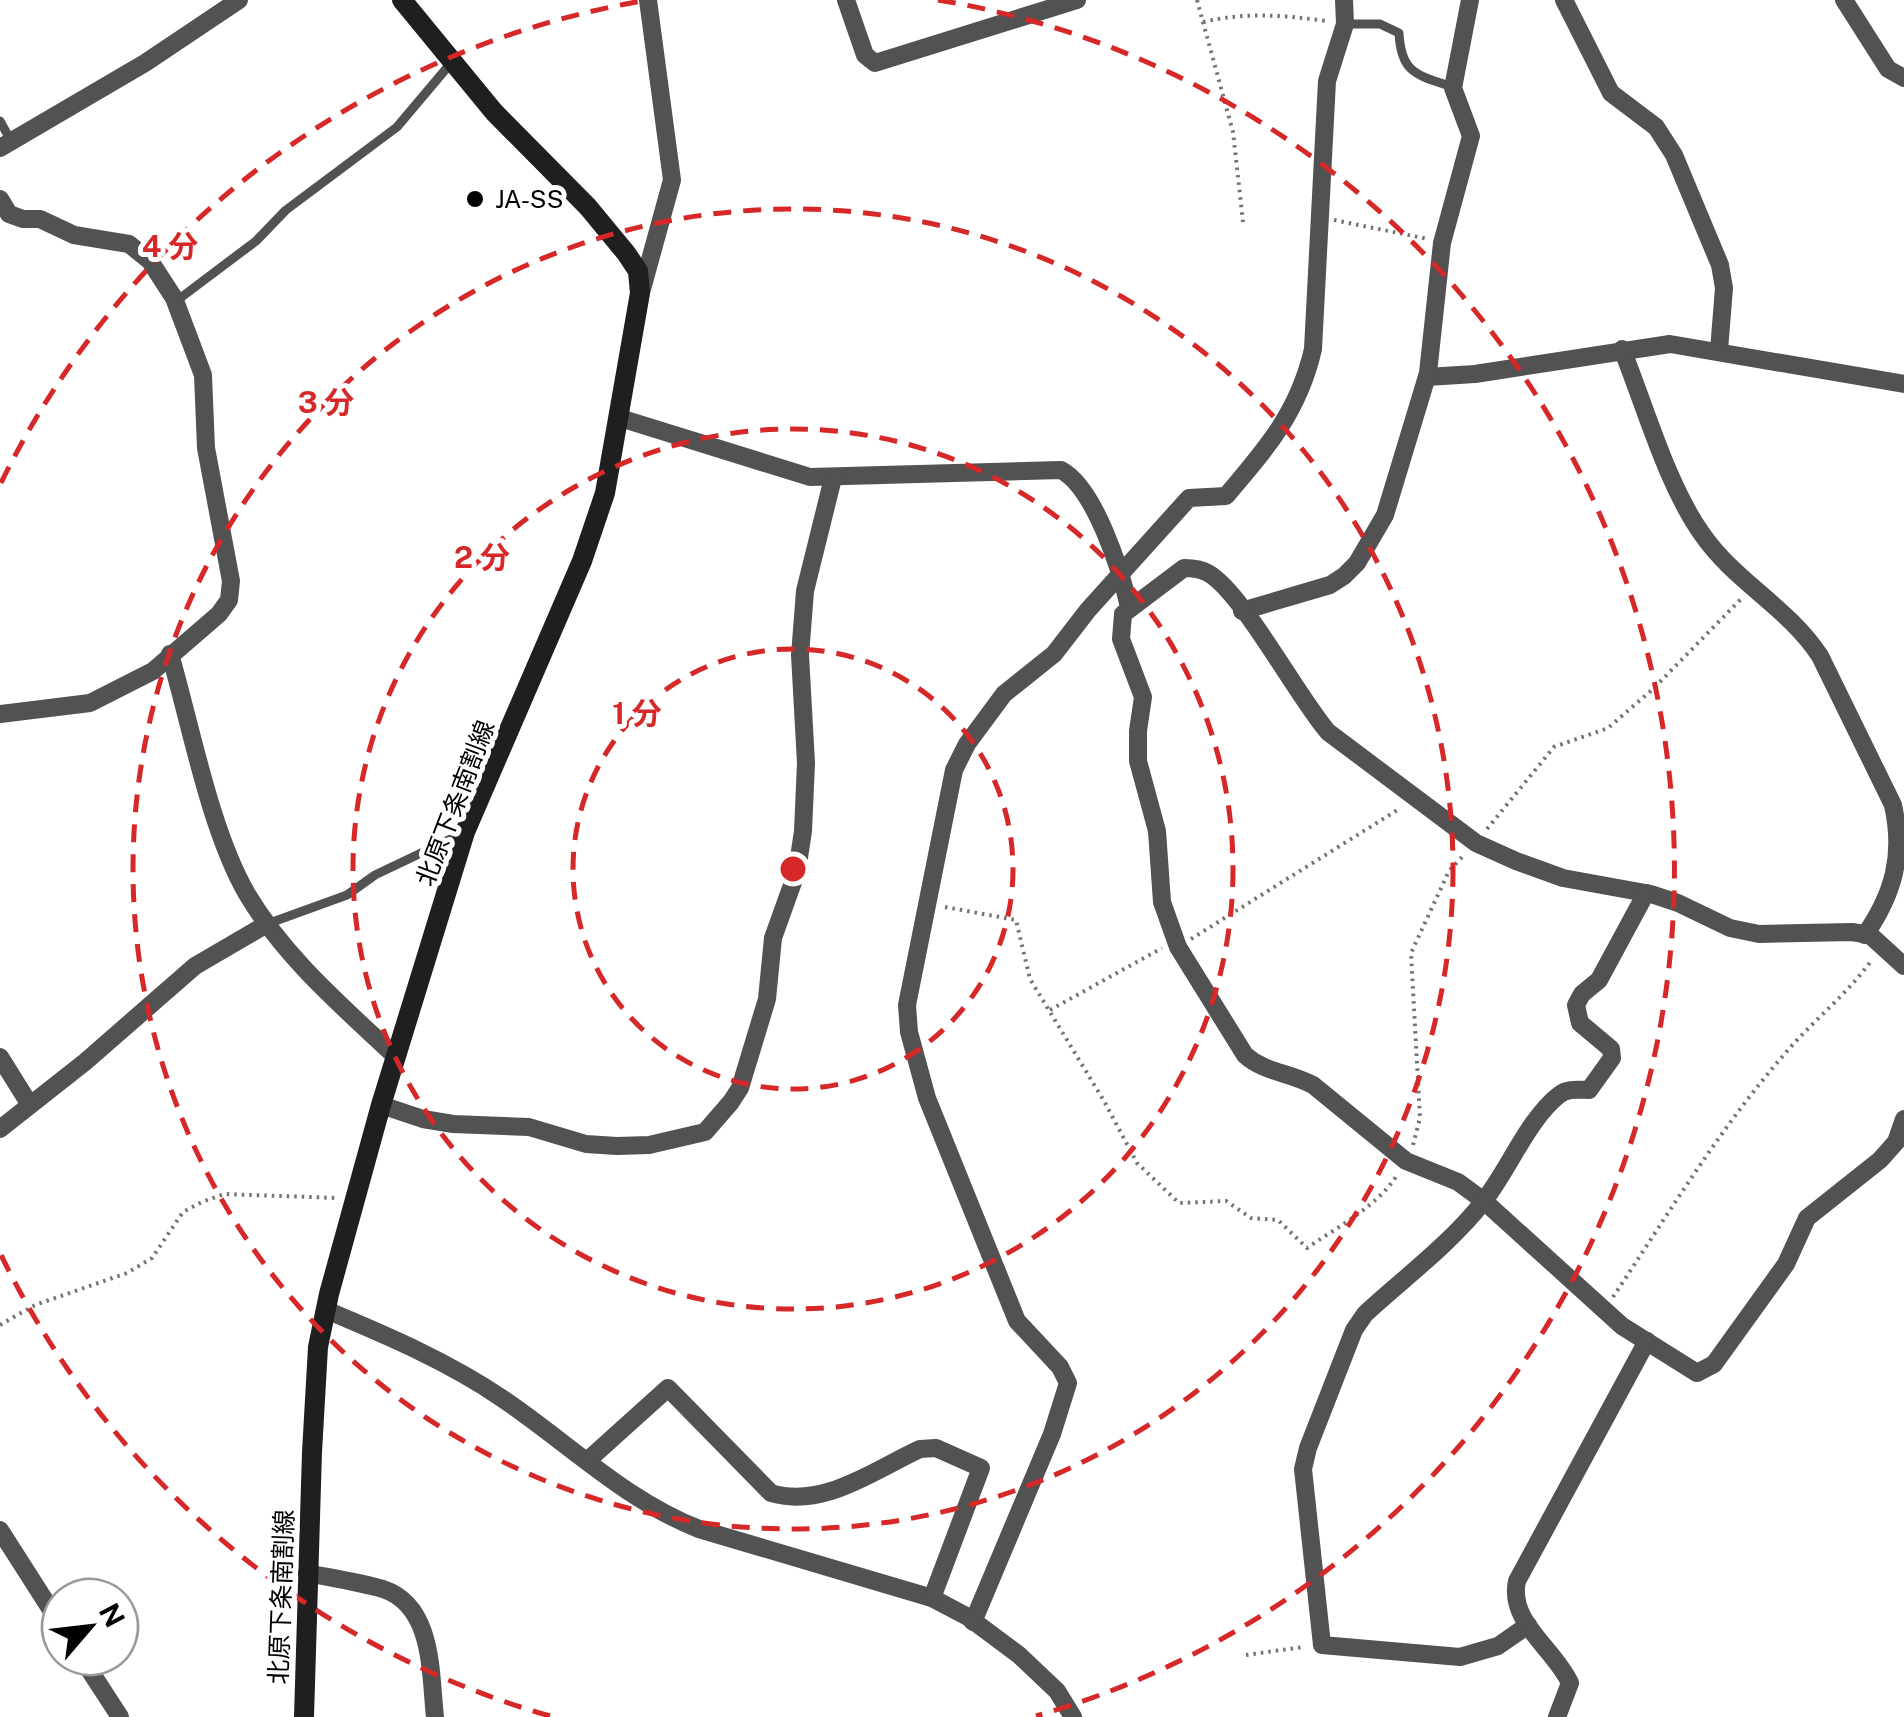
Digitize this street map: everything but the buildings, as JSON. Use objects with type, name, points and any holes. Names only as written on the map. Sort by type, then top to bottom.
[{"type":"main road","points":[[402,0],[494,112],[588,206],[638,271],[640,294]]},
{"type":"main road","name":"北原下条南割線","points":[[304,1717],[317,1364],[326,1310],[354,1198],[465,832],[582,561],[606,493],[640,294]]},
{"type":"street","points":[[6,145],[145,63],[239,0]]},
{"type":"street","points":[[640,294],[672,180],[648,0]]},
{"type":"street","points":[[846,0],[865,55],[875,64],[1077,0]]},
{"type":"street","points":[[973,1622],[1052,1434],[1068,1383],[1060,1366],[1017,1321],[927,1098],[909,1032],[908,1004],[954,770],[967,744],[1004,694],[1054,654],[1189,498],[1226,496],[1276,439],[1303,387],[1314,348],[1327,81],[1345,24],[1344,0]]},
{"type":"street","points":[[1242,611],[1330,586],[1357,562],[1385,515],[1428,377],[1442,242],[1471,136],[1454,88],[1470,0]]},
{"type":"street","points":[[1564,0],[1612,93],[1656,127],[1674,155],[1720,265],[1724,288],[1720,350]]},
{"type":"street","points":[[1844,0],[1888,68],[1904,78]]},
{"type":"street","points":[[0,198],[9,214],[23,219],[40,218],[74,235],[129,244],[150,261],[176,302],[203,375],[206,448],[230,581],[228,600],[219,614],[153,671],[90,703],[0,714]]},
{"type":"street","points":[[1428,377],[1475,374],[1670,344],[1904,384]]},
{"type":"street","points":[[1622,349],[1684,504],[1702,535],[1727,564],[1805,633],[1893,805],[1900,828],[1898,870],[1886,902],[1866,935]]},
{"type":"street","points":[[620,418],[810,476],[1061,470],[1078,482],[1111,545],[1129,607]]},
{"type":"street","points":[[381,1106],[453,1124],[529,1127],[586,1144],[617,1146],[649,1145],[705,1132],[731,1102],[740,1088],[767,999],[773,938],[799,858],[806,763],[800,655],[805,591],[833,478]]},
{"type":"street","points":[[1904,966],[1866,935],[1759,934],[1730,928],[1678,902],[1563,878],[1476,843],[1328,732],[1242,611],[1209,574],[1184,568],[1124,614],[1120,631],[1143,697],[1138,761],[1156,831],[1162,902],[1177,944],[1245,1055],[1260,1069],[1298,1077],[1313,1085],[1406,1161],[1458,1182],[1604,1311],[1647,1342],[1698,1373],[1714,1364],[1786,1264],[1807,1218],[1880,1160],[1896,1142],[1904,1119]]},
{"type":"street","points":[[170,654],[220,830],[246,892],[305,971],[396,1056]]},
{"type":"street","points":[[1528,1624],[1498,1646],[1460,1657],[1322,1645],[1303,1469],[1354,1330],[1364,1314],[1462,1226],[1560,1094],[1569,1089],[1589,1090],[1612,1058],[1610,1048],[1580,1023],[1576,1005],[1598,980],[1646,893]]},
{"type":"street","points":[[0,1129],[195,966],[267,924]]},
{"type":"street","points":[[0,1057],[30,1105]]},
{"type":"street","points":[[326,1310],[391,1338],[498,1395],[623,1490],[665,1516],[932,1598],[1019,1655],[1057,1690],[1073,1717]]},
{"type":"street","points":[[1557,1717],[1570,1683],[1518,1611],[1514,1594],[1517,1580],[1647,1342]]},
{"type":"street","points":[[587,1461],[668,1388],[771,1493],[792,1499],[816,1498],[920,1448],[936,1448],[981,1468],[932,1598]]},
{"type":"street","points":[[0,1530],[40,1593]]},
{"type":"street","points":[[307,1573],[386,1590],[404,1601],[419,1619],[435,1717]]},
{"type":"street","points":[[94,1677],[120,1717]]},
{"type":"lane","points":[[1345,24],[1380,24],[1399,32],[1400,56],[1406,66],[1454,88]]},
{"type":"lane","points":[[176,302],[256,241],[286,210],[397,127],[452,62]]},
{"type":"lane","points":[[0,121],[6,145]]},
{"type":"lane","points":[[267,924],[346,895],[374,874],[465,832]]},
{"type":"path","points":[[1197,0],[1233,132],[1243,222]]},
{"type":"path","points":[[1203,22],[1239,14],[1273,13],[1345,24]]},
{"type":"path","points":[[1320,218],[1442,242]]},
{"type":"path","points":[[1050,1010],[1177,944],[1416,799]]},
{"type":"path","points":[[926,900],[954,910],[1016,920],[1030,979],[1137,1163],[1179,1204],[1226,1201],[1250,1218],[1278,1220],[1306,1248],[1392,1184],[1406,1161]]},
{"type":"path","points":[[1604,1311],[1717,1140],[1783,1055],[1841,999],[1883,945]]},
{"type":"path","points":[[0,1325],[34,1305],[127,1273],[152,1258],[184,1212],[224,1194],[354,1198]]},
{"type":"path","points":[[1246,1654],[1322,1645]]},
{"type":"place","name":"JA-SS","points":[[475,199]]}]
